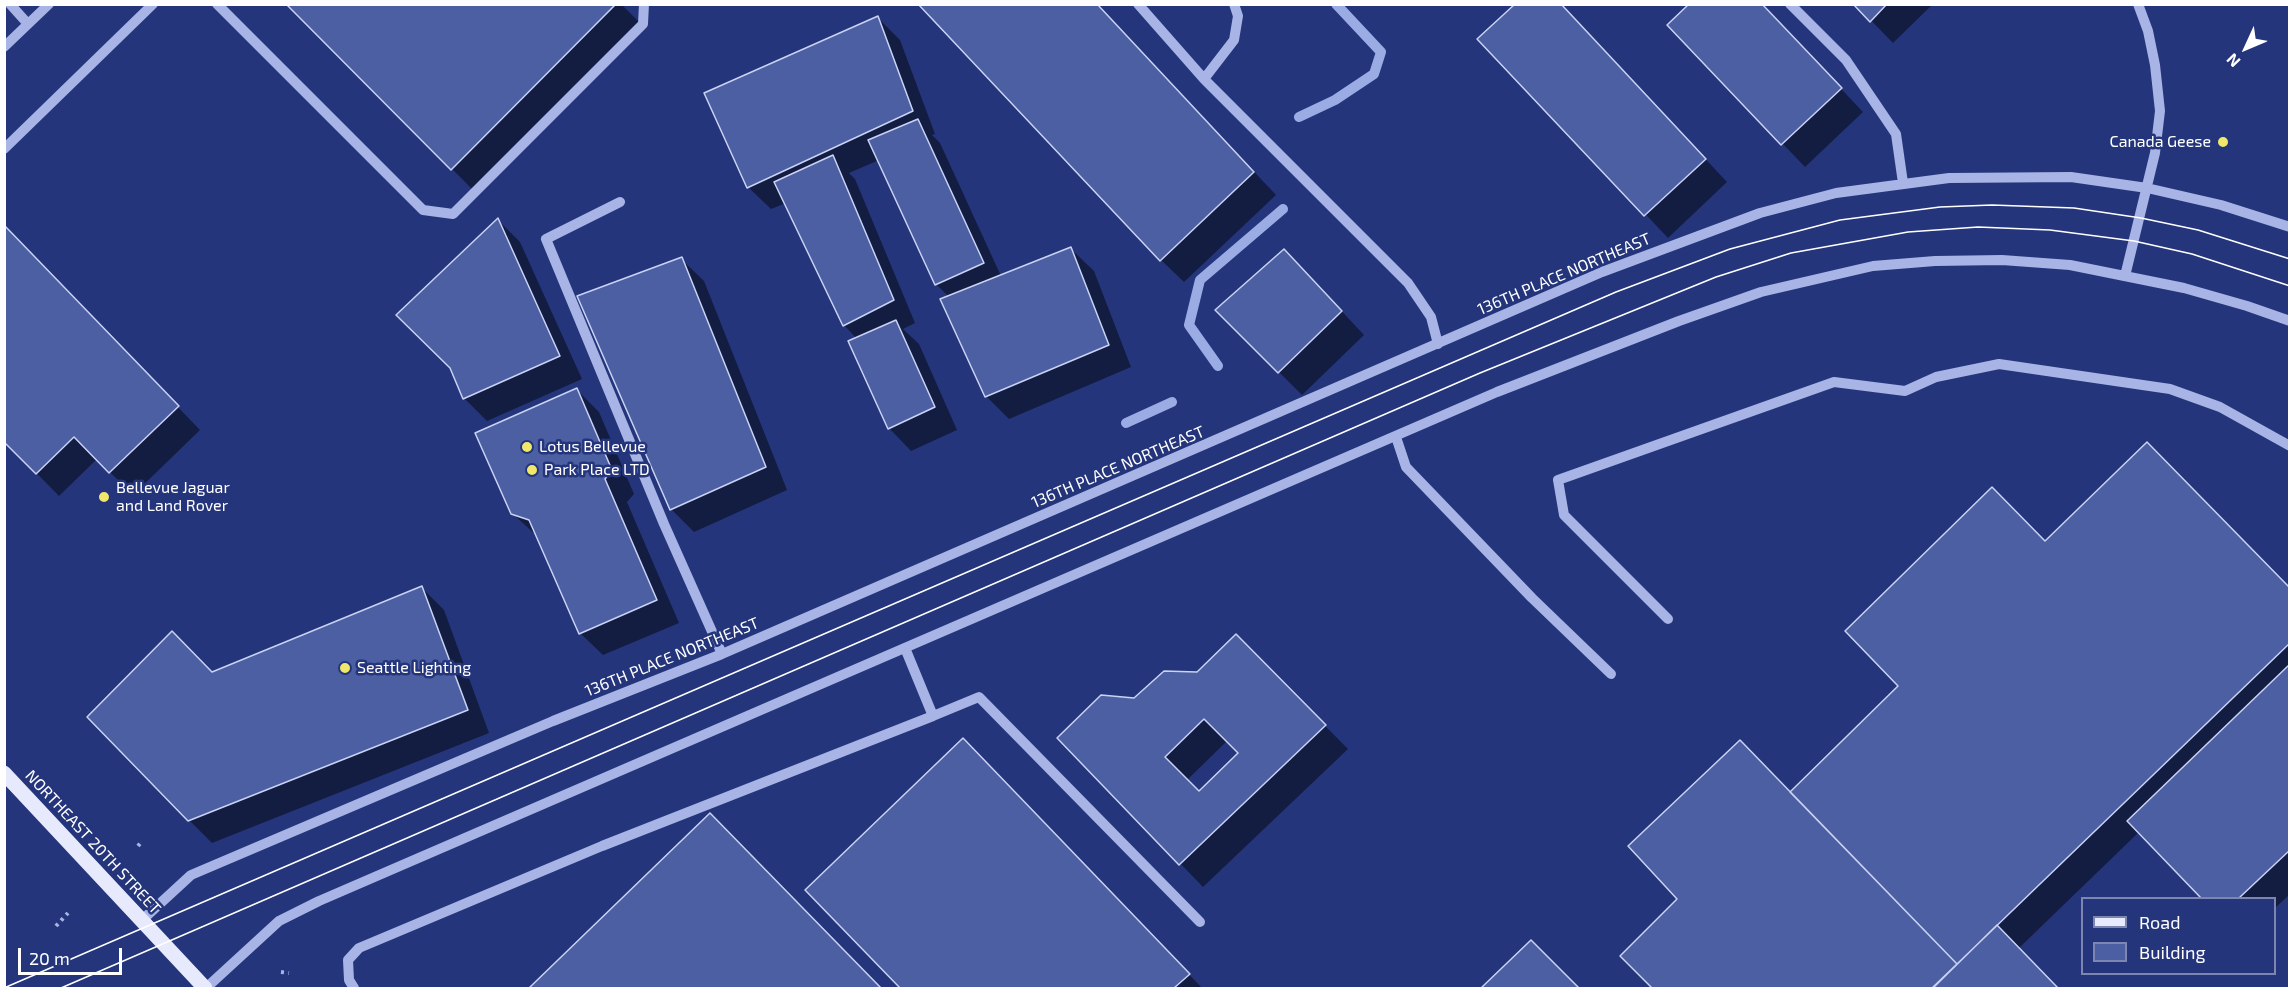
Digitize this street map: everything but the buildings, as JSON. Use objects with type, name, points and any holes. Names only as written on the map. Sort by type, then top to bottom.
[{"type":"main road","name":"NORTHEAST 20TH STREET","points":[[4,773],[206,988]]},
{"type":"street","points":[[10,4],[28,24]]},
{"type":"street","points":[[4,47],[49,4]]},
{"type":"street","points":[[4,149],[153,4]]},
{"type":"street","points":[[218,4],[423,210],[453,214],[643,24],[644,4]]},
{"type":"street","points":[[1138,4],[1204,79],[1408,283],[1431,317],[1438,344]]},
{"type":"street","points":[[1204,79],[1234,40],[1238,16],[1234,4]]},
{"type":"street","points":[[1790,4],[1846,60],[1896,134],[1903,183]]},
{"type":"street","points":[[2125,276],[2155,153],[2160,111],[2155,64],[2148,32],[2138,4]]},
{"type":"street","name":"136TH PLACE NORTHEAST","points":[[141,921],[191,875],[553,721],[722,654],[1602,272],[1760,213],[1836,193],[1903,183],[1949,178],[2071,177],[2147,188],[2221,205],[2289,227]]},
{"type":"street","points":[[620,202],[546,239],[660,513],[722,654]]},
{"type":"street","points":[[206,988],[279,921],[320,901],[1497,392],[1679,321],[1761,292],[1873,266],[1958,260],[2002,260],[2070,265],[2125,276],[2216,297],[2289,321]]},
{"type":"street","points":[[1668,619],[1564,515],[1558,480],[1834,382],[1905,391],[1946,375],[1999,364],[2170,389],[2220,407],[2289,446]]},
{"type":"street","points":[[1396,437],[1406,467],[1532,598],[1611,674]]},
{"type":"street","points":[[905,648],[933,716]]},
{"type":"street","points":[[354,988],[349,980],[348,960],[359,948],[613,842],[979,697],[1200,922]]},
{"type":"path","points":[[138,846],[142,841]]},
{"type":"path","points":[[56,926],[69,913]]},
{"type":"path","points":[[281,972],[289,973]]},
{"type":"waterway","points":[[1299,117],[1335,100],[1374,74],[1381,52],[1336,4]]},
{"type":"waterway","points":[[1218,366],[1189,325],[1200,280],[1283,209]]},
{"type":"waterway","points":[[1126,423],[1172,402]]},
{"type":"tram line","points":[[4,988],[1616,292],[1730,249],[1840,220],[1940,207],[1992,205],[2074,208],[2141,218],[2198,230],[2290,259]]},
{"type":"tram line","points":[[61,988],[1480,373],[1716,277],[1791,253],[1908,232],[1978,227],[2050,230],[2134,241],[2192,254],[2290,286]]},
{"type":"place","name":"Canada Geese","points":[[2223,142]]},
{"type":"place","name":"Lotus Bellevue","points":[[527,447]]},
{"type":"place","name":"Park Place LTD","points":[[532,470]]},
{"type":"place","name":"Bellevue Jaguar and Land Rover","points":[[104,497]]},
{"type":"place","name":"Seattle Lighting","points":[[345,668]]}]
